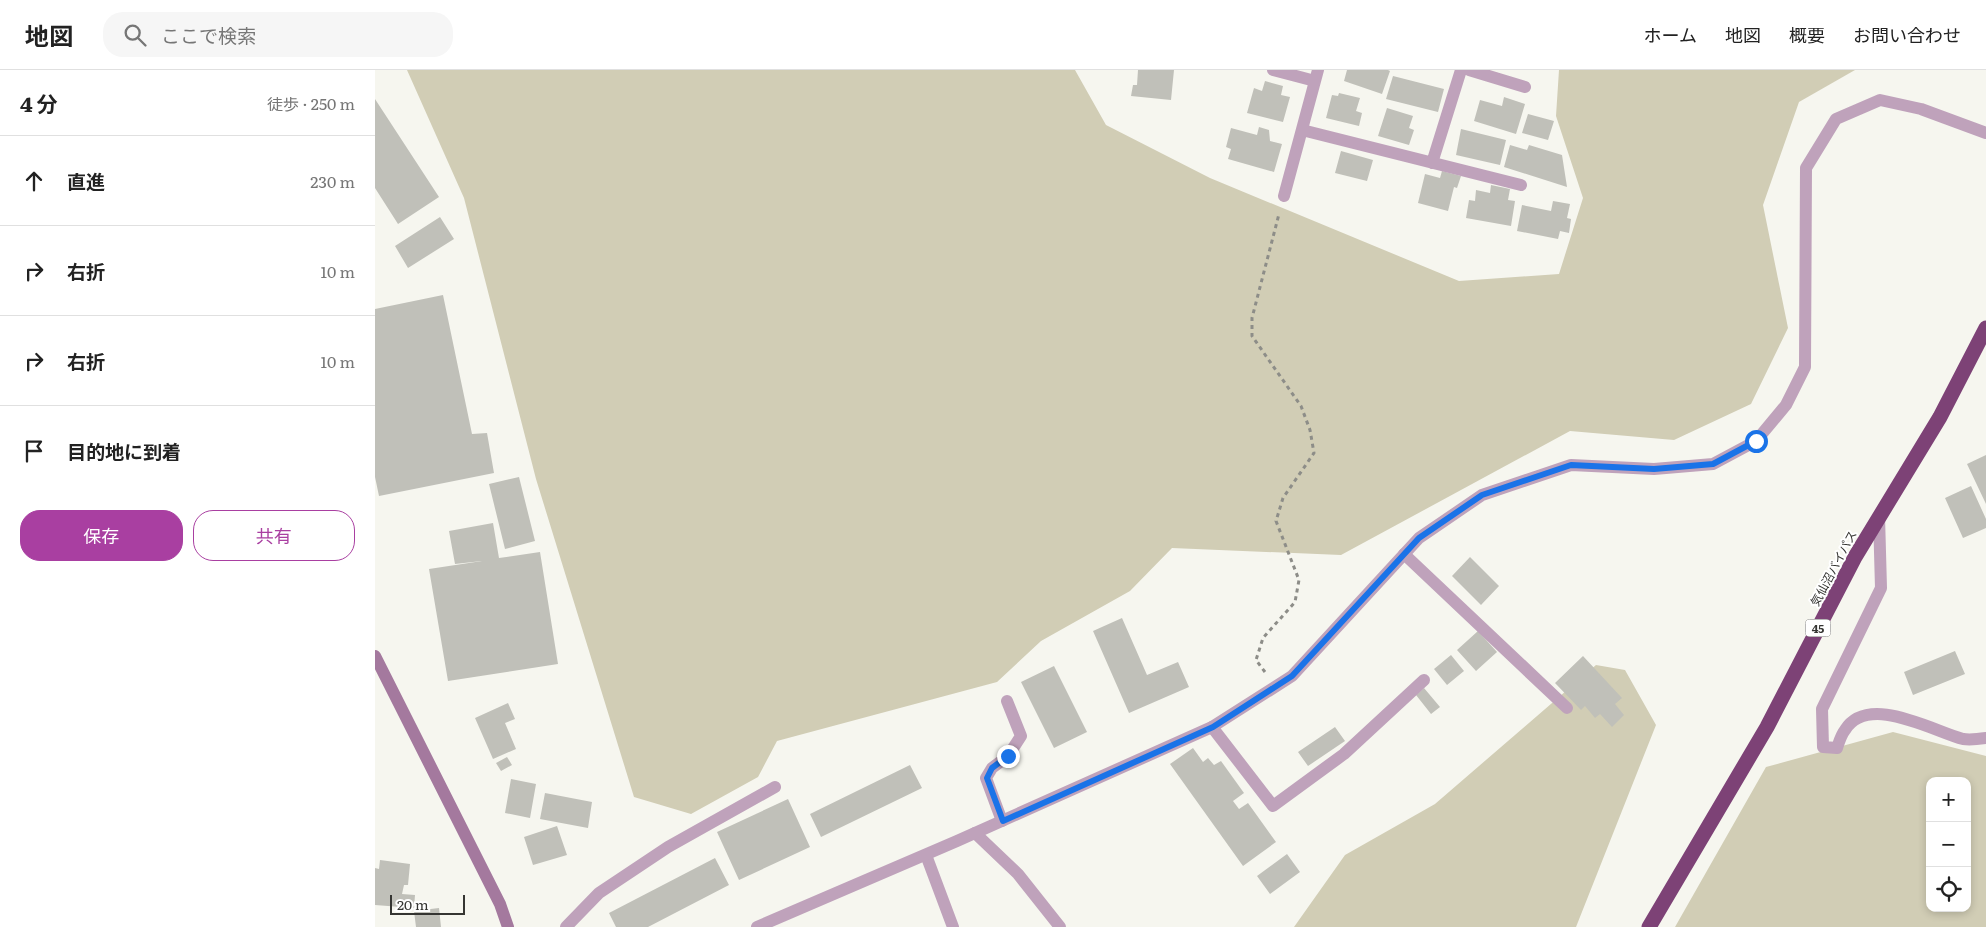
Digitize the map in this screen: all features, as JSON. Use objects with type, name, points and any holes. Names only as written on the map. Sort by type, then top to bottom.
[{"type":"highway","name":"気仙沼バイパス","points":[[1649,927],[1767,727],[1855,557],[1979,353],[1986,328]]},
{"type":"street","points":[[1273,70],[1316,76],[1284,196]]},
{"type":"street","points":[[1432,163],[1461,70]]},
{"type":"street","points":[[1469,70],[1525,87]]},
{"type":"street","points":[[757,927],[926,855],[1213,727],[1292,676],[1419,538],[1482,495],[1571,465],[1654,469],[1713,464],[1756,441],[1786,405],[1805,367],[1806,168],[1836,119],[1880,100],[1921,109],[1986,133]]},
{"type":"street","points":[[1302,130],[1521,185]]},
{"type":"street","points":[[1879,516],[1881,588],[1822,709],[1823,747],[1837,748],[1845,728],[1862,716],[1883,713],[1918,722],[1965,739],[1986,738]]},
{"type":"street","points":[[1404,554],[1567,708]]},
{"type":"street","points":[[375,656],[500,904],[508,927]]},
{"type":"street","points":[[1213,727],[1273,806],[1344,754],[1424,680]]},
{"type":"street","points":[[1003,821],[987,778],[992,768],[1008,756],[1021,736],[1007,701]]},
{"type":"street","points":[[566,927],[599,893],[668,847],[775,787]]},
{"type":"street","points":[[975,833],[1018,874],[1060,927]]},
{"type":"street","points":[[926,855],[953,927]]},
{"type":"path","points":[[1277,686],[1256,660],[1263,638],[1295,602],[1299,580],[1276,521],[1283,498],[1313,453],[1310,430],[1301,406],[1252,336],[1252,318],[1284,196]]},
{"type":"shaded area","points":[[407,70],[1075,70],[1106,125],[1210,178],[1459,281],[1559,274],[1583,198],[1556,116],[1559,70],[1855,70],[1799,102],[1763,205],[1788,328],[1751,404],[1674,440],[1570,431],[1341,555],[1172,548],[1130,591],[1041,641],[997,682],[777,741],[758,777],[691,814],[634,797],[536,479],[464,198]]},
{"type":"shaded area","points":[[1596,665],[1625,670],[1656,725],[1576,927],[1294,927],[1345,855],[1435,804]]},
{"type":"shaded area","points":[[1893,732],[1986,756],[1986,927],[1675,927],[1766,767]]},
{"type":"building","points":[[1138,70],[1174,70],[1171,100],[1131,96],[1133,85],[1137,85]]},
{"type":"building","points":[[1347,70],[1390,71],[1382,94],[1344,81]]},
{"type":"building","points":[[1393,76],[1444,89],[1438,112],[1386,99]]},
{"type":"building","points":[[1265,81],[1283,86],[1281,95],[1290,97],[1283,122],[1247,113],[1254,88],[1262,91]]},
{"type":"building","points":[[1339,93],[1360,98],[1356,111],[1362,113],[1359,126],[1326,118],[1332,95],[1338,96]]},
{"type":"building","points":[[1504,97],[1525,104],[1516,134],[1474,121],[1480,100],[1502,106]]},
{"type":"building","points":[[375,99],[439,197],[398,224],[375,188]]},
{"type":"building","points":[[1387,108],[1413,116],[1409,128],[1414,130],[1409,145],[1378,136]]},
{"type":"building","points":[[1528,114],[1554,121],[1548,140],[1522,133]]},
{"type":"building","points":[[1259,127],[1269,130],[1270,141],[1282,144],[1274,172],[1228,159],[1231,149],[1226,147],[1231,128],[1257,135]]},
{"type":"building","points":[[1461,129],[1506,140],[1500,165],[1456,155]]},
{"type":"building","points":[[1510,145],[1527,150],[1529,145],[1562,155],[1567,187],[1504,167]]},
{"type":"building","points":[[1341,151],[1373,160],[1367,181],[1335,173]]},
{"type":"building","points":[[1442,171],[1461,176],[1457,188],[1454,187],[1448,211],[1418,203],[1425,174],[1440,178]]},
{"type":"building","points":[[1491,185],[1510,189],[1508,200],[1515,201],[1511,226],[1466,218],[1469,200],[1475,201],[1476,190],[1490,193]]},
{"type":"building","points":[[1553,201],[1570,204],[1567,218],[1571,219],[1569,233],[1560,231],[1558,239],[1517,231],[1522,205],[1551,211]]},
{"type":"building","points":[[440,217],[454,239],[408,268],[395,246]]},
{"type":"building","points":[[443,295],[472,434],[487,433],[494,473],[379,496],[375,477],[375,309]]},
{"type":"building","points":[[1986,455],[1986,504],[1967,464]]},
{"type":"building","points":[[519,477],[535,541],[505,549],[489,484]]},
{"type":"building","points":[[1971,486],[1986,519],[1986,528],[1963,538],[1945,498]]},
{"type":"building","points":[[493,523],[499,558],[540,552],[558,664],[448,681],[429,569],[482,561],[455,564],[449,531]]},
{"type":"building","points":[[1470,557],[1499,586],[1481,605],[1452,576]]},
{"type":"building","points":[[1122,618],[1147,675],[1178,662],[1189,687],[1129,713],[1093,631]]},
{"type":"building","points":[[1478,631],[1497,652],[1476,671],[1457,650]]},
{"type":"building","points":[[1955,651],[1965,674],[1913,695],[1904,672]]},
{"type":"building","points":[[1451,655],[1464,671],[1447,685],[1434,669]]},
{"type":"building","points":[[1583,656],[1622,698],[1615,704],[1624,715],[1612,727],[1600,714],[1595,718],[1585,706],[1581,710],[1555,683]]},
{"type":"building","points":[[1054,666],[1087,732],[1054,748],[1021,682]]},
{"type":"building","points":[[1424,688],[1440,707],[1431,714],[1416,695]]},
{"type":"building","points":[[508,703],[515,719],[505,723],[516,749],[493,759],[475,718]]},
{"type":"building","points":[[1335,727],[1345,741],[1308,766],[1298,752]]},
{"type":"building","points":[[1193,748],[1203,762],[1208,758],[1214,765],[1221,761],[1244,793],[1233,801],[1239,809],[1248,803],[1276,842],[1243,866],[1170,764]]},
{"type":"building","points":[[507,757],[512,765],[501,771],[496,763]]},
{"type":"building","points":[[910,765],[922,788],[821,837],[810,814]]},
{"type":"building","points":[[511,779],[536,784],[530,818],[505,813]]},
{"type":"building","points":[[545,793],[592,802],[588,828],[540,819]]},
{"type":"building","points":[[788,799],[810,847],[739,880],[717,832]]},
{"type":"building","points":[[557,826],[567,855],[533,865],[524,837]]},
{"type":"building","points":[[1287,854],[1300,872],[1270,894],[1257,876]]},
{"type":"building","points":[[715,858],[729,885],[648,927],[616,927],[609,913]]},
{"type":"building","points":[[380,860],[410,864],[408,885],[404,885],[402,894],[415,895],[414,908],[375,905],[375,868],[379,869]]},
{"type":"building","points":[[439,908],[441,927],[416,927],[414,911]]},
{"type":"route","points":[[1008,756],[992,768],[987,778],[1003,821],[1213,727],[1292,676],[1419,538],[1482,495],[1571,465],[1654,469],[1713,464],[1756,441]]}]
